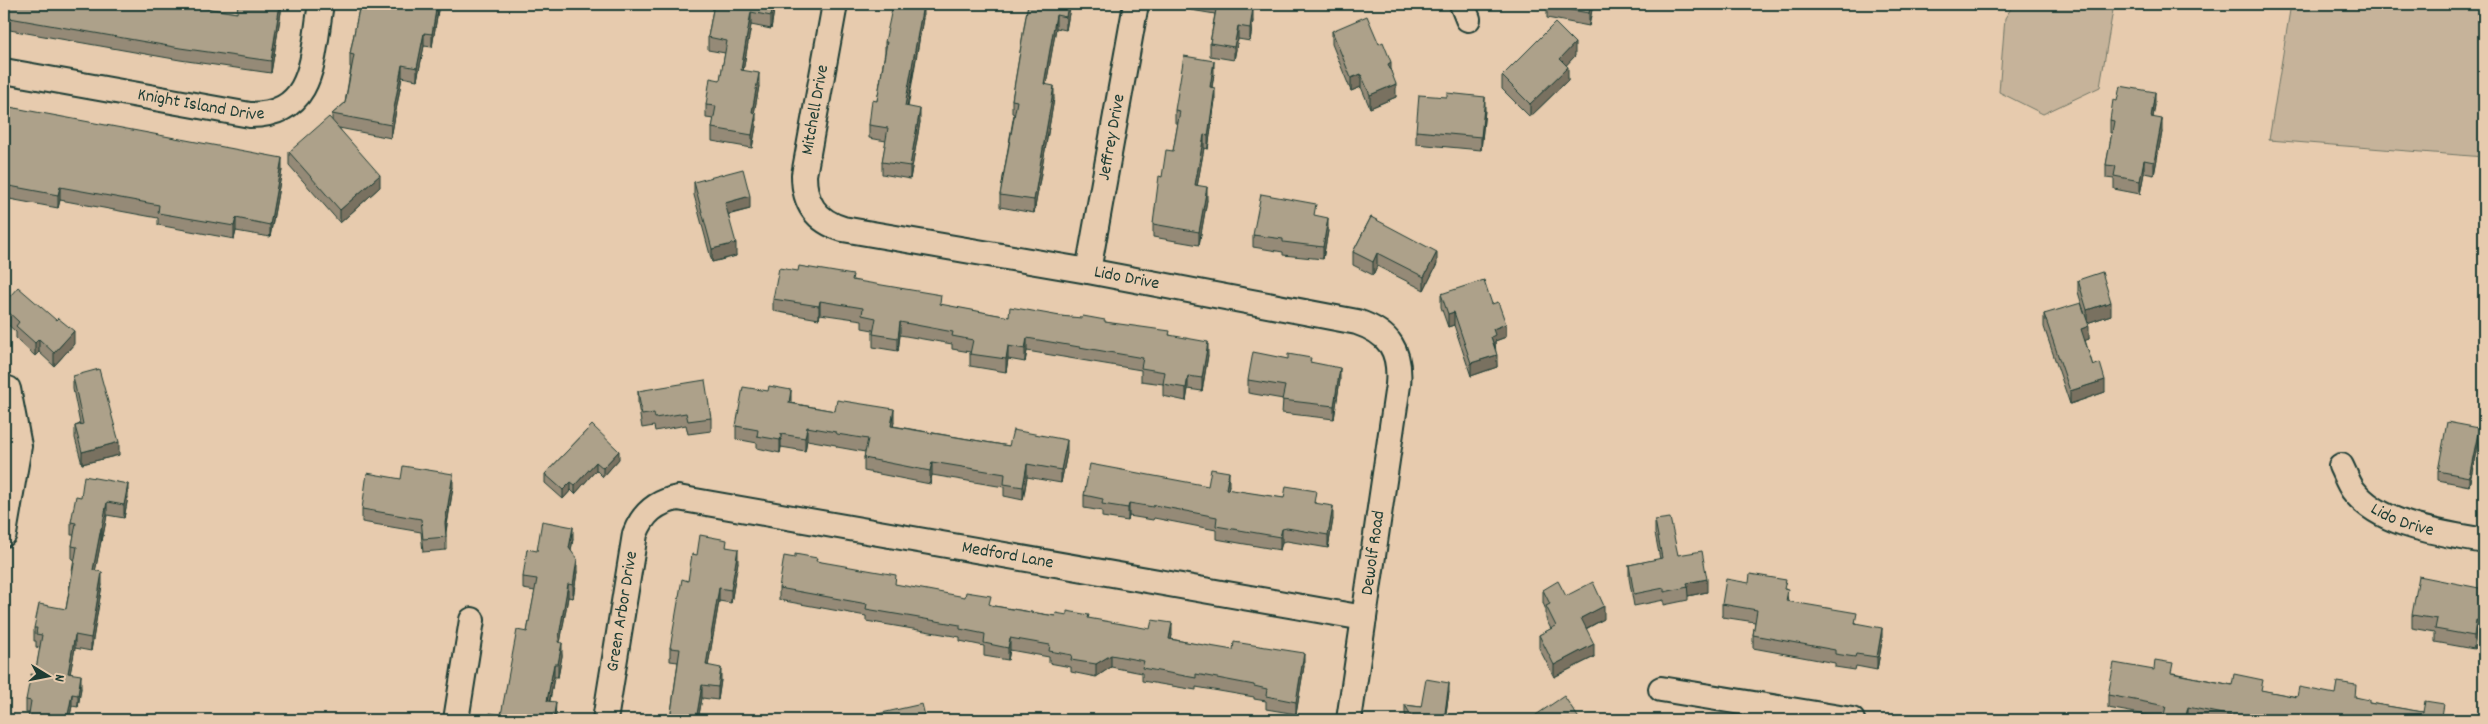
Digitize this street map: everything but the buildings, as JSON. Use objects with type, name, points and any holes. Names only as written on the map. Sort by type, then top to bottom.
[{"type":"street","name":"Knight Island Drive","points":[[4,71],[250,115],[267,115],[284,109],[298,98],[308,82],[321,4]]},
{"type":"street","name":"Mitchell Drive","points":[[815,214],[807,198],[804,175],[835,4]]},
{"type":"street","name":"Jeffrey Drive","points":[[1088,271],[1136,4]]},
{"type":"street","name":"Lido Drive","points":[[815,214],[825,222],[843,229],[1088,271],[1369,326],[1386,338],[1395,352],[1399,362],[1398,385]]},
{"type":"street","name":"Dewolf Road","points":[[1349,720],[1398,385]]},
{"type":"street","points":[[4,534],[20,446],[6,388]]},
{"type":"street","name":"Lido Drive","points":[[2341,466],[2354,491],[2376,510],[2418,529],[2484,540]]},
{"type":"street","name":"Medford Lane","points":[[653,507],[669,500],[688,499],[1364,618]]},
{"type":"street","name":"Green Arbor Drive","points":[[605,720],[632,546],[638,525],[653,507]]},
{"type":"street","points":[[456,720],[472,620]]},
{"type":"street","points":[[1661,689],[1852,720]]},
{"type":"shaded area","points":[[2014,4],[2114,4],[2100,87],[2043,114],[1999,92],[2005,18]]},
{"type":"shaded area","points":[[2291,4],[2484,4],[2484,157],[2269,140]]}]
